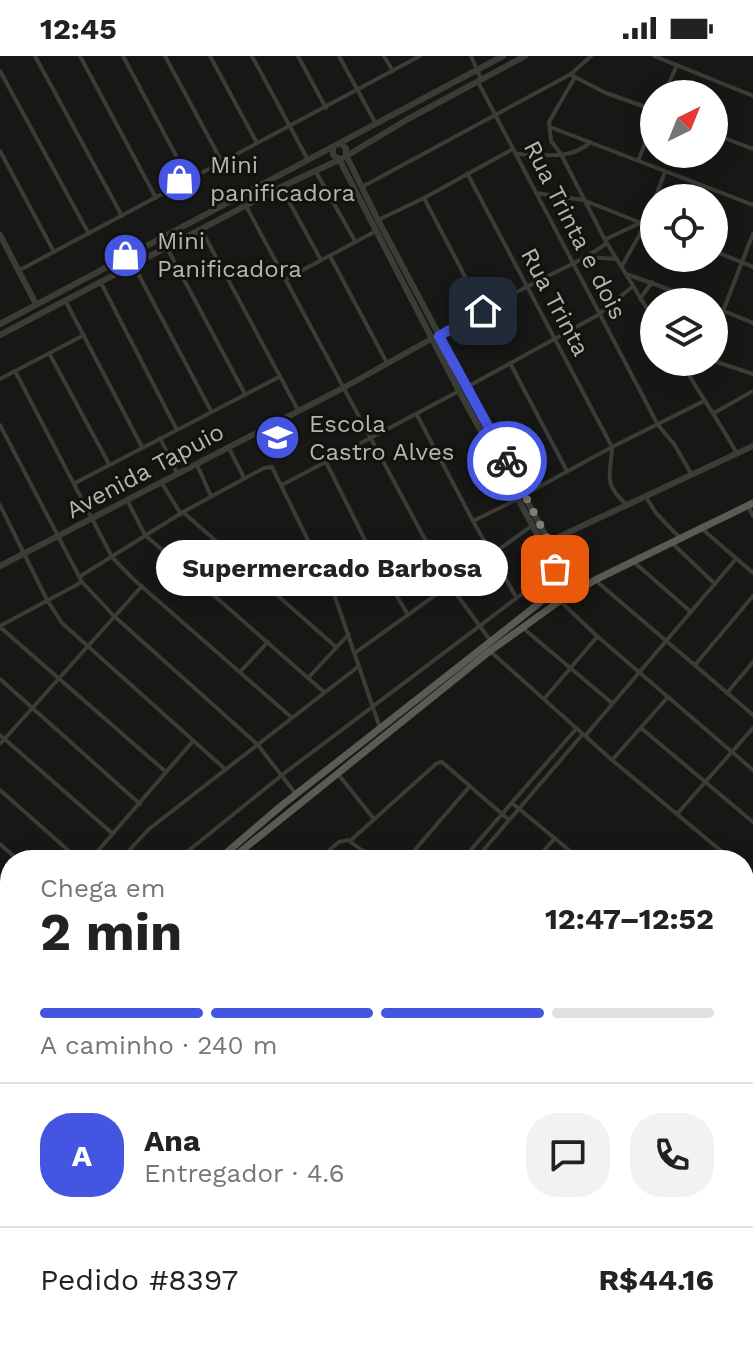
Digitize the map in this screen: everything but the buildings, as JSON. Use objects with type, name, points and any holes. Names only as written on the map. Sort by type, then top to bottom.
[{"type":"main road","points":[[243,850],[490,651],[560,599],[751,504]]},
{"type":"main road","points":[[230,850],[296,794],[542,601],[556,573],[568,578],[574,587],[572,594]]},
{"type":"main road","points":[[551,586],[553,595],[560,599]]},
{"type":"street","points":[[35,56],[122,216]]},
{"type":"street","points":[[80,56],[156,198]]},
{"type":"street","points":[[123,56],[189,180]]},
{"type":"street","points":[[165,56],[222,162]]},
{"type":"street","points":[[210,56],[257,143]]},
{"type":"street","points":[[252,56],[308,161]]},
{"type":"street","points":[[298,56],[326,108]]},
{"type":"street","points":[[339,56],[376,125],[378,131],[372,139]]},
{"type":"street","points":[[384,56],[393,71]]},
{"type":"street","points":[[18,271],[420,56]]},
{"type":"street","name":"Rua Trinta e dois","points":[[471,56],[495,116],[598,315],[658,425],[674,444],[692,475]]},
{"type":"street","points":[[0,314],[2,323],[503,56]]},
{"type":"street","points":[[0,335],[339,159],[525,56]]},
{"type":"street","points":[[591,56],[573,76],[553,112],[549,126],[551,141],[640,299]]},
{"type":"street","points":[[654,56],[753,96]]},
{"type":"street","points":[[670,80],[677,65]]},
{"type":"street","points":[[0,71],[89,234]]},
{"type":"street","points":[[573,76],[606,93],[640,105]]},
{"type":"street","points":[[362,187],[573,76]]},
{"type":"street","points":[[549,126],[753,205]]},
{"type":"street","points":[[728,139],[753,149]]},
{"type":"street","points":[[378,220],[514,151],[561,154],[578,151],[590,141]]},
{"type":"street","points":[[341,144],[346,148],[346,155],[436,337],[459,391],[568,578]]},
{"type":"street","points":[[333,148],[333,155],[339,159],[431,327]]},
{"type":"street","points":[[0,151],[54,252]]},
{"type":"street","points":[[638,161],[640,156]]},
{"type":"street","points":[[315,170],[355,242]]},
{"type":"street","points":[[660,184],[665,172]]},
{"type":"street","name":"Rua Trinta","points":[[467,173],[612,447]]},
{"type":"street","points":[[350,183],[358,179]]},
{"type":"street","points":[[281,187],[321,260]]},
{"type":"street","points":[[536,193],[583,200],[640,223]]},
{"type":"street","points":[[424,198],[483,311]]},
{"type":"street","points":[[246,206],[449,584],[490,640]]},
{"type":"street","name":"Avenida Tapuio","points":[[0,566],[343,388],[640,225]]},
{"type":"street","points":[[621,267],[640,228]]},
{"type":"street","points":[[201,229],[298,410]]},
{"type":"street","points":[[285,280],[376,231]]},
{"type":"street","points":[[728,298],[753,234]]},
{"type":"street","points":[[0,235],[36,304],[32,317]]},
{"type":"street","points":[[166,247],[245,394]]},
{"type":"street","points":[[330,256],[387,363]]},
{"type":"street","points":[[728,256],[753,267]]},
{"type":"street","points":[[586,257],[616,259]]},
{"type":"street","points":[[133,264],[211,411]]},
{"type":"street","points":[[626,274],[668,288]]},
{"type":"street","points":[[100,282],[177,430]]},
{"type":"street","points":[[648,288],[652,282]]},
{"type":"street","points":[[467,387],[598,315],[633,286]]},
{"type":"street","points":[[65,300],[143,447]]},
{"type":"street","points":[[728,313],[753,323]]},
{"type":"street","points":[[0,379],[84,335]]},
{"type":"street","points":[[189,850],[478,624],[556,573],[547,543],[533,525],[467,387],[436,337]]},
{"type":"street","points":[[49,353],[109,465]]},
{"type":"street","points":[[510,363],[567,471]]},
{"type":"street","points":[[728,366],[753,374]]},
{"type":"street","points":[[15,371],[112,557],[291,717]]},
{"type":"street","points":[[689,376],[737,454]]},
{"type":"street","points":[[75,483],[279,377]]},
{"type":"street","points":[[282,485],[459,391]]},
{"type":"street","points":[[714,413],[753,391]]},
{"type":"street","points":[[473,521],[704,401]]},
{"type":"street","points":[[417,415],[516,597]]},
{"type":"street","points":[[0,425],[81,579],[114,616],[257,744],[296,794]]},
{"type":"street","points":[[160,438],[177,473]]},
{"type":"street","points":[[547,543],[753,446]]},
{"type":"street","points":[[228,447],[244,478]]},
{"type":"street","points":[[612,447],[608,479],[616,495],[627,505]]},
{"type":"street","points":[[326,462],[370,550],[408,616]]},
{"type":"street","points":[[196,463],[211,496]]},
{"type":"street","points":[[166,772],[0,626],[81,579],[182,513],[270,466],[325,571],[356,652],[380,728]]},
{"type":"street","points":[[161,481],[182,513],[336,647]]},
{"type":"street","points":[[646,497],[656,513],[680,538]]},
{"type":"street","points":[[127,500],[145,535],[324,692]]},
{"type":"street","points":[[751,504],[753,516]]},
{"type":"street","points":[[0,505],[47,600],[62,623],[225,769]]},
{"type":"street","points":[[356,652],[533,525]]},
{"type":"street","points":[[701,528],[753,573]]},
{"type":"street","points":[[671,542],[715,584]]},
{"type":"street","points":[[325,571],[370,550]]},
{"type":"street","points":[[484,850],[736,559]]},
{"type":"street","points":[[633,561],[691,612]]},
{"type":"street","points":[[595,580],[753,715]]},
{"type":"street","points":[[113,834],[1,739],[142,586]]},
{"type":"street","points":[[695,665],[753,596]]},
{"type":"street","points":[[560,599],[597,636],[753,770]]},
{"type":"street","points":[[522,627],[613,703]]},
{"type":"street","points":[[308,678],[349,634]]},
{"type":"street","points":[[544,699],[597,636]]},
{"type":"street","points":[[240,672],[268,642]]},
{"type":"street","points":[[490,651],[612,760],[720,850]]},
{"type":"street","points":[[727,693],[753,662]]},
{"type":"street","points":[[129,850],[149,829],[359,666]]},
{"type":"street","points":[[0,679],[140,804]]},
{"type":"street","points":[[612,760],[668,697]]},
{"type":"street","points":[[471,850],[576,728]]},
{"type":"street","points":[[641,728],[753,822]]},
{"type":"street","points":[[677,814],[753,728]]},
{"type":"street","points":[[99,850],[194,740]]},
{"type":"street","points":[[351,840],[437,763],[446,765],[509,820]]},
{"type":"street","points":[[338,774],[374,819]]},
{"type":"street","points":[[415,850],[470,786]]},
{"type":"street","points":[[0,790],[68,850]]},
{"type":"street","points":[[512,802],[569,850]]},
{"type":"street","points":[[545,850],[555,838]]},
{"type":"street","points":[[330,850],[345,840],[351,840],[363,850]]},
{"type":"way so far","points":[[507,461],[568,578],[558,577],[555,569]]},
{"type":"place","name":"Mini panificadora","points":[[179,179]]},
{"type":"place","name":"Mini Panificadora","points":[[126,255]]},
{"type":"place","name":"Escola Castro Alves","points":[[278,438]]},
{"type":"place","name":"Supermercado Barbosa","points":[[555,569]]},
{"type":"route","points":[[483,311],[439,336],[507,461]]}]
